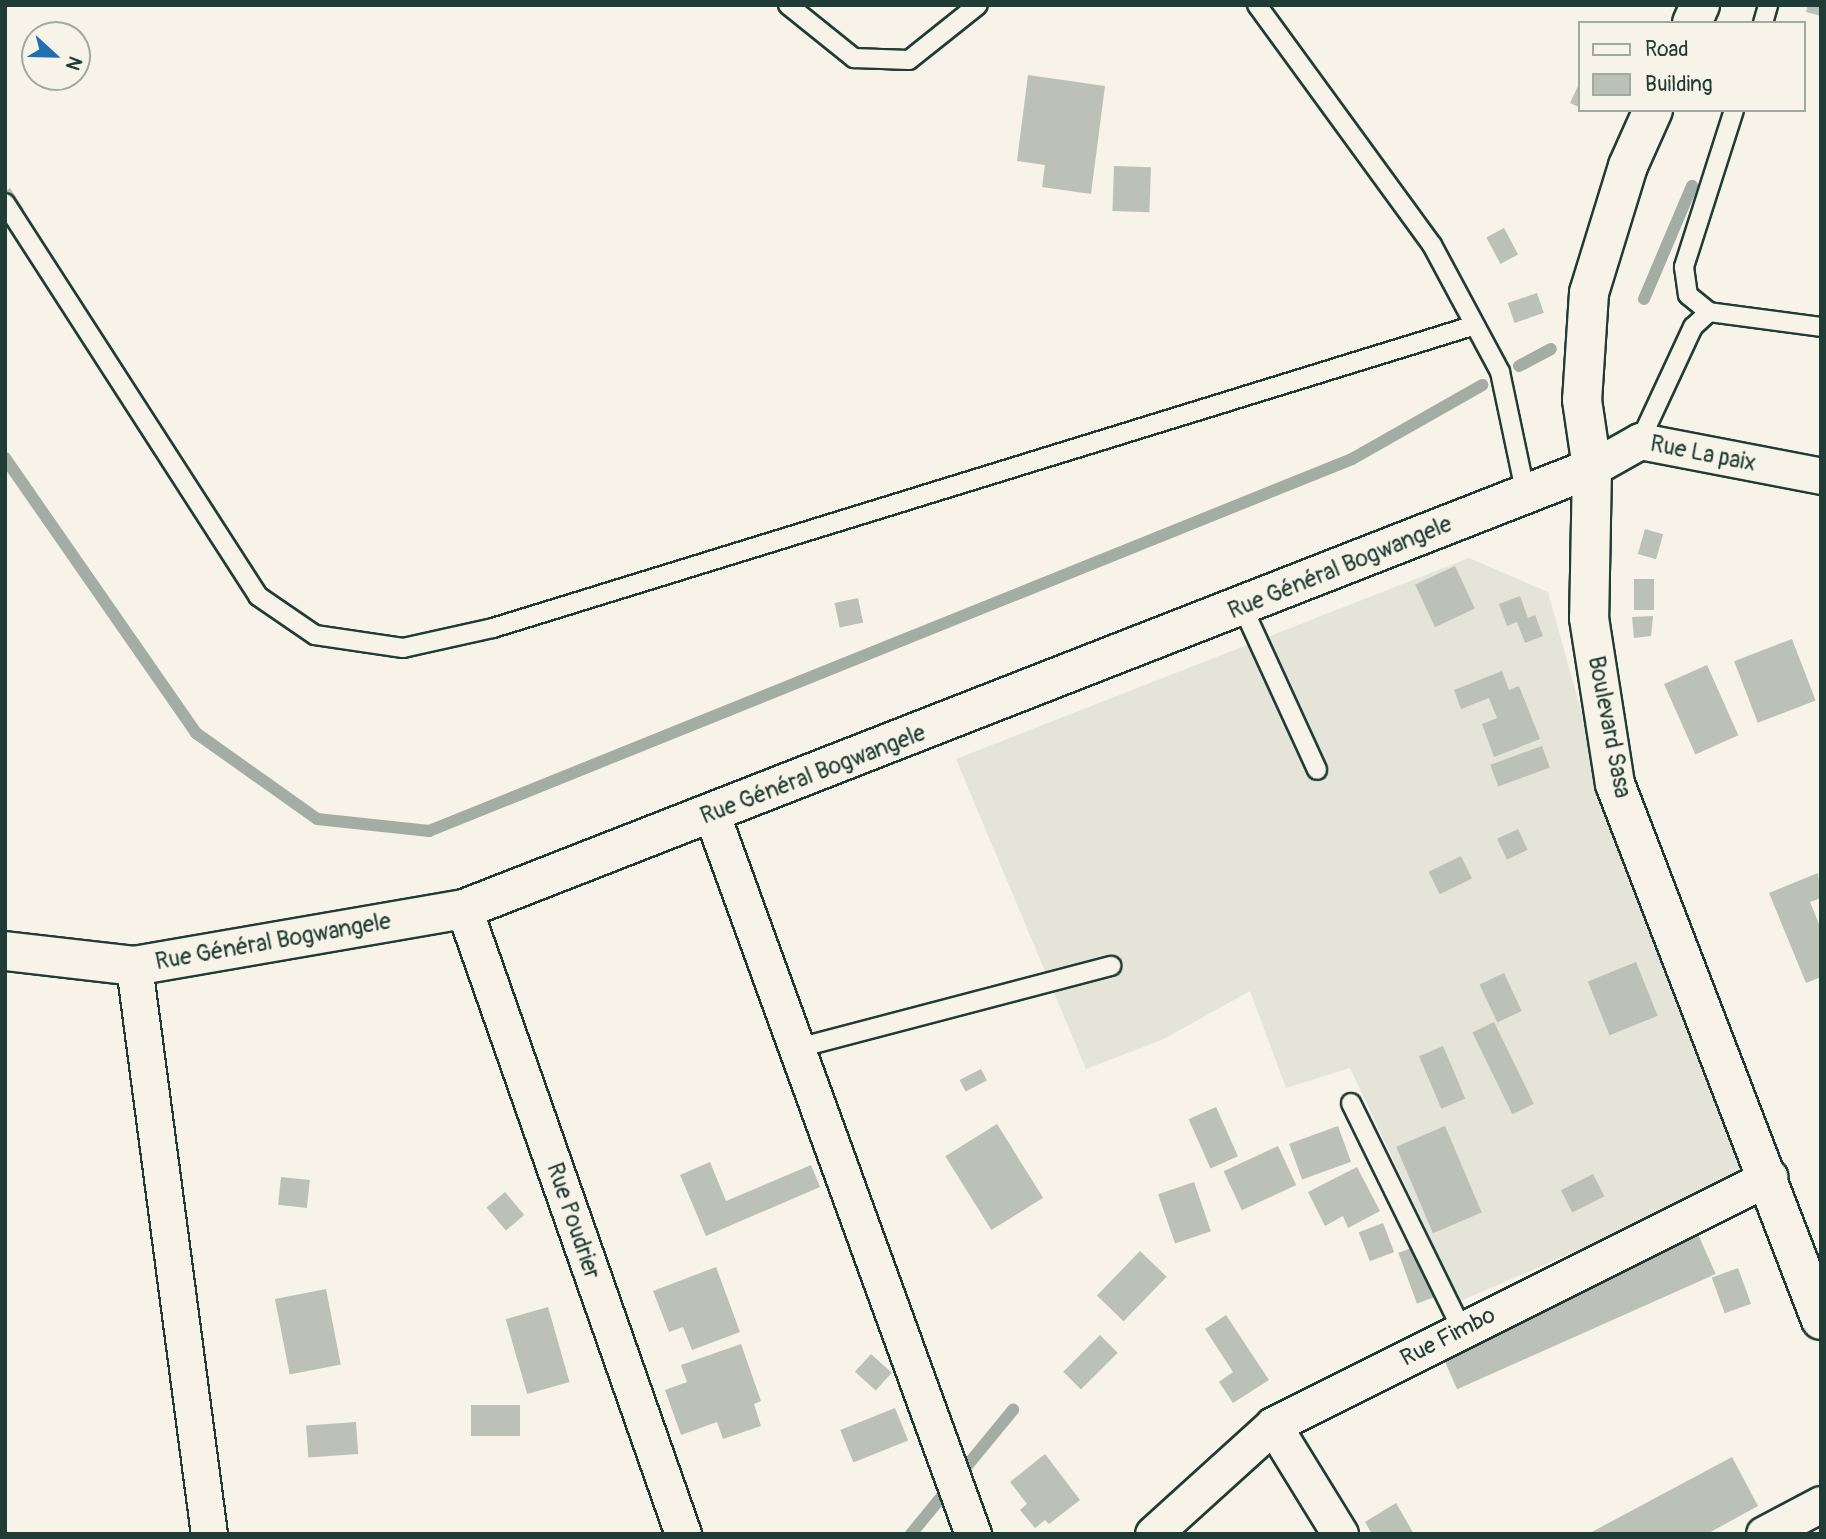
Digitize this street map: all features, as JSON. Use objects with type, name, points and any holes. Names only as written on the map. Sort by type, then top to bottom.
[{"type":"street","points":[[1693,21],[1700,5]]},
{"type":"street","name":"Boulevard Sasa","points":[[1652,112],[1628,166],[1589,293],[1583,400],[1592,468],[1589,618],[1615,784],[1769,1177],[1821,1320]]},
{"type":"street","name":"Rue La paix","points":[[1592,468],[1640,441],[1821,476]]},
{"type":"street","name":"Rue Général Bogwangele","points":[[5,951],[134,966],[464,909],[1243,608],[1525,491],[1592,468]]},
{"type":"street","points":[[712,815],[973,1534]]},
{"type":"street","name":"Rue Poudrier","points":[[464,909],[683,1534]]},
{"type":"street","points":[[134,966],[209,1534]]},
{"type":"street","name":"Rue Fimbo","points":[[1153,1534],[1273,1425],[1769,1177]]},
{"type":"street","points":[[1273,1425],[1340,1534]]},
{"type":"street","points":[[1764,1534],[1821,1504]]},
{"type":"lane","points":[[788,5],[854,58],[909,60],[978,5]]},
{"type":"lane","points":[[1257,5],[1432,245],[1472,326],[1500,372],[1525,491]]},
{"type":"lane","points":[[1733,112],[1684,267],[1688,295],[1709,312],[1821,327]]},
{"type":"lane","points":[[5,203],[258,596],[314,635],[403,648],[493,628],[1472,326]]},
{"type":"lane","points":[[1640,441],[1693,327],[1709,312]]},
{"type":"lane","points":[[1243,608],[1317,770]]},
{"type":"lane","points":[[798,1048],[1111,966]]},
{"type":"lane","points":[[1351,1104],[1462,1330]]},
{"type":"shaded area","points":[[1469,558],[1548,592],[1610,815],[1754,1175],[1460,1301],[1350,1068],[1286,1088],[1250,991],[1164,1039],[1086,1069],[956,759]]},
{"type":"building","points":[[1808,5],[1821,5],[1821,16],[1806,12]]},
{"type":"building","points":[[1028,75],[1105,86],[1091,194],[1042,187],[1045,165],[1017,161]]},
{"type":"building","points":[[1577,88],[1577,106],[1570,103]]},
{"type":"building","points":[[1114,166],[1151,167],[1149,212],[1112,211]]},
{"type":"building","points":[[10,188],[24,209],[7,220],[5,191]]},
{"type":"building","points":[[1504,228],[1518,254],[1500,264],[1486,237]]},
{"type":"building","points":[[1537,293],[1544,313],[1515,323],[1508,303]]},
{"type":"building","points":[[1645,529],[1663,534],[1656,559],[1638,554]]},
{"type":"building","points":[[1455,566],[1475,609],[1435,627],[1415,585]]},
{"type":"building","points":[[1634,579],[1654,579],[1654,610],[1634,610]]},
{"type":"building","points":[[1520,596],[1528,618],[1535,615],[1543,636],[1525,643],[1517,622],[1507,626],[1499,604]]},
{"type":"building","points":[[858,598],[863,622],[840,627],[835,603]]},
{"type":"building","points":[[1653,616],[1651,636],[1634,638],[1632,617]]},
{"type":"building","points":[[1792,639],[1816,701],[1758,723],[1734,661]]},
{"type":"building","points":[[1707,665],[1738,735],[1695,754],[1664,684]]},
{"type":"building","points":[[1502,671],[1509,690],[1519,686],[1540,739],[1494,757],[1482,724],[1497,718],[1489,698],[1461,709],[1454,690]]},
{"type":"building","points":[[1542,746],[1550,768],[1498,786],[1490,765]]},
{"type":"building","points":[[1518,829],[1528,850],[1507,860],[1497,839]]},
{"type":"building","points":[[1461,856],[1472,878],[1440,894],[1429,872]]},
{"type":"building","points":[[1818,873],[1821,898],[1810,902],[1821,929],[1821,977],[1806,983],[1769,893]]},
{"type":"building","points":[[1636,962],[1658,1016],[1610,1035],[1588,981]]},
{"type":"building","points":[[1504,973],[1522,1011],[1497,1022],[1480,984]]},
{"type":"building","points":[[1494,1022],[1534,1104],[1512,1114],[1472,1033]]},
{"type":"building","points":[[1443,1046],[1465,1098],[1441,1109],[1419,1056]]},
{"type":"building","points":[[981,1069],[987,1081],[966,1091],[960,1080]]},
{"type":"building","points":[[1216,1107],[1238,1156],[1211,1169],[1189,1119]]},
{"type":"building","points":[[997,1124],[1043,1198],[991,1230],[945,1156]]},
{"type":"building","points":[[1338,1126],[1351,1162],[1302,1179],[1289,1144]]},
{"type":"building","points":[[1445,1126],[1482,1213],[1433,1233],[1396,1147]]},
{"type":"building","points":[[1278,1146],[1296,1185],[1242,1210],[1224,1171]]},
{"type":"building","points":[[710,1162],[726,1201],[811,1165],[820,1187],[706,1236],[680,1175]]},
{"type":"building","points":[[1357,1167],[1380,1211],[1348,1228],[1343,1216],[1325,1226],[1308,1192]]},
{"type":"building","points":[[1593,1174],[1604,1196],[1572,1213],[1561,1190]]},
{"type":"building","points":[[281,1177],[310,1180],[307,1208],[278,1205]]},
{"type":"building","points":[[1194,1182],[1211,1231],[1175,1244],[1158,1194]]},
{"type":"building","points":[[505,1192],[524,1215],[506,1230],[487,1207]]},
{"type":"building","points":[[1383,1223],[1394,1252],[1370,1261],[1359,1232]]},
{"type":"building","points":[[1697,1232],[1716,1274],[1457,1389],[1438,1347]]},
{"type":"building","points":[[1420,1245],[1438,1296],[1417,1304],[1398,1253]]},
{"type":"building","points":[[1140,1251],[1167,1277],[1124,1321],[1097,1296]]},
{"type":"building","points":[[716,1267],[740,1332],[692,1350],[683,1327],[669,1332],[653,1291]]},
{"type":"building","points":[[1738,1268],[1751,1304],[1725,1313],[1712,1278]]},
{"type":"building","points":[[326,1289],[341,1365],[290,1375],[275,1299]]},
{"type":"building","points":[[548,1307],[569,1382],[527,1394],[506,1319]]},
{"type":"building","points":[[1226,1315],[1269,1380],[1233,1403],[1219,1382],[1233,1372],[1205,1329]]},
{"type":"building","points":[[1100,1335],[1118,1353],[1081,1389],[1063,1372]]},
{"type":"building","points":[[741,1344],[761,1401],[754,1404],[761,1426],[723,1439],[717,1422],[681,1435],[665,1390],[687,1382],[681,1365]]},
{"type":"building","points":[[871,1354],[892,1373],[876,1391],[855,1372]]},
{"type":"building","points":[[471,1405],[520,1405],[520,1436],[471,1436]]},
{"type":"building","points":[[895,1408],[908,1440],[853,1463],[840,1430]]},
{"type":"building","points":[[356,1422],[358,1454],[308,1457],[306,1425]]},
{"type":"building","points":[[1045,1454],[1080,1500],[1049,1524],[1045,1520],[1035,1528],[1020,1510],[1027,1504],[1010,1482]]},
{"type":"building","points":[[1732,1457],[1758,1506],[1707,1534],[1588,1534]]},
{"type":"building","points":[[1396,1503],[1414,1534],[1372,1534],[1365,1522]]},
{"type":"waterway","points":[[1644,299],[1692,186]]},
{"type":"waterway","points":[[1519,366],[1551,349]]},
{"type":"waterway","points":[[5,458],[196,733],[317,819],[429,831],[1352,459],[1482,385]]},
{"type":"waterway","points":[[911,1534],[1013,1410]]}]
